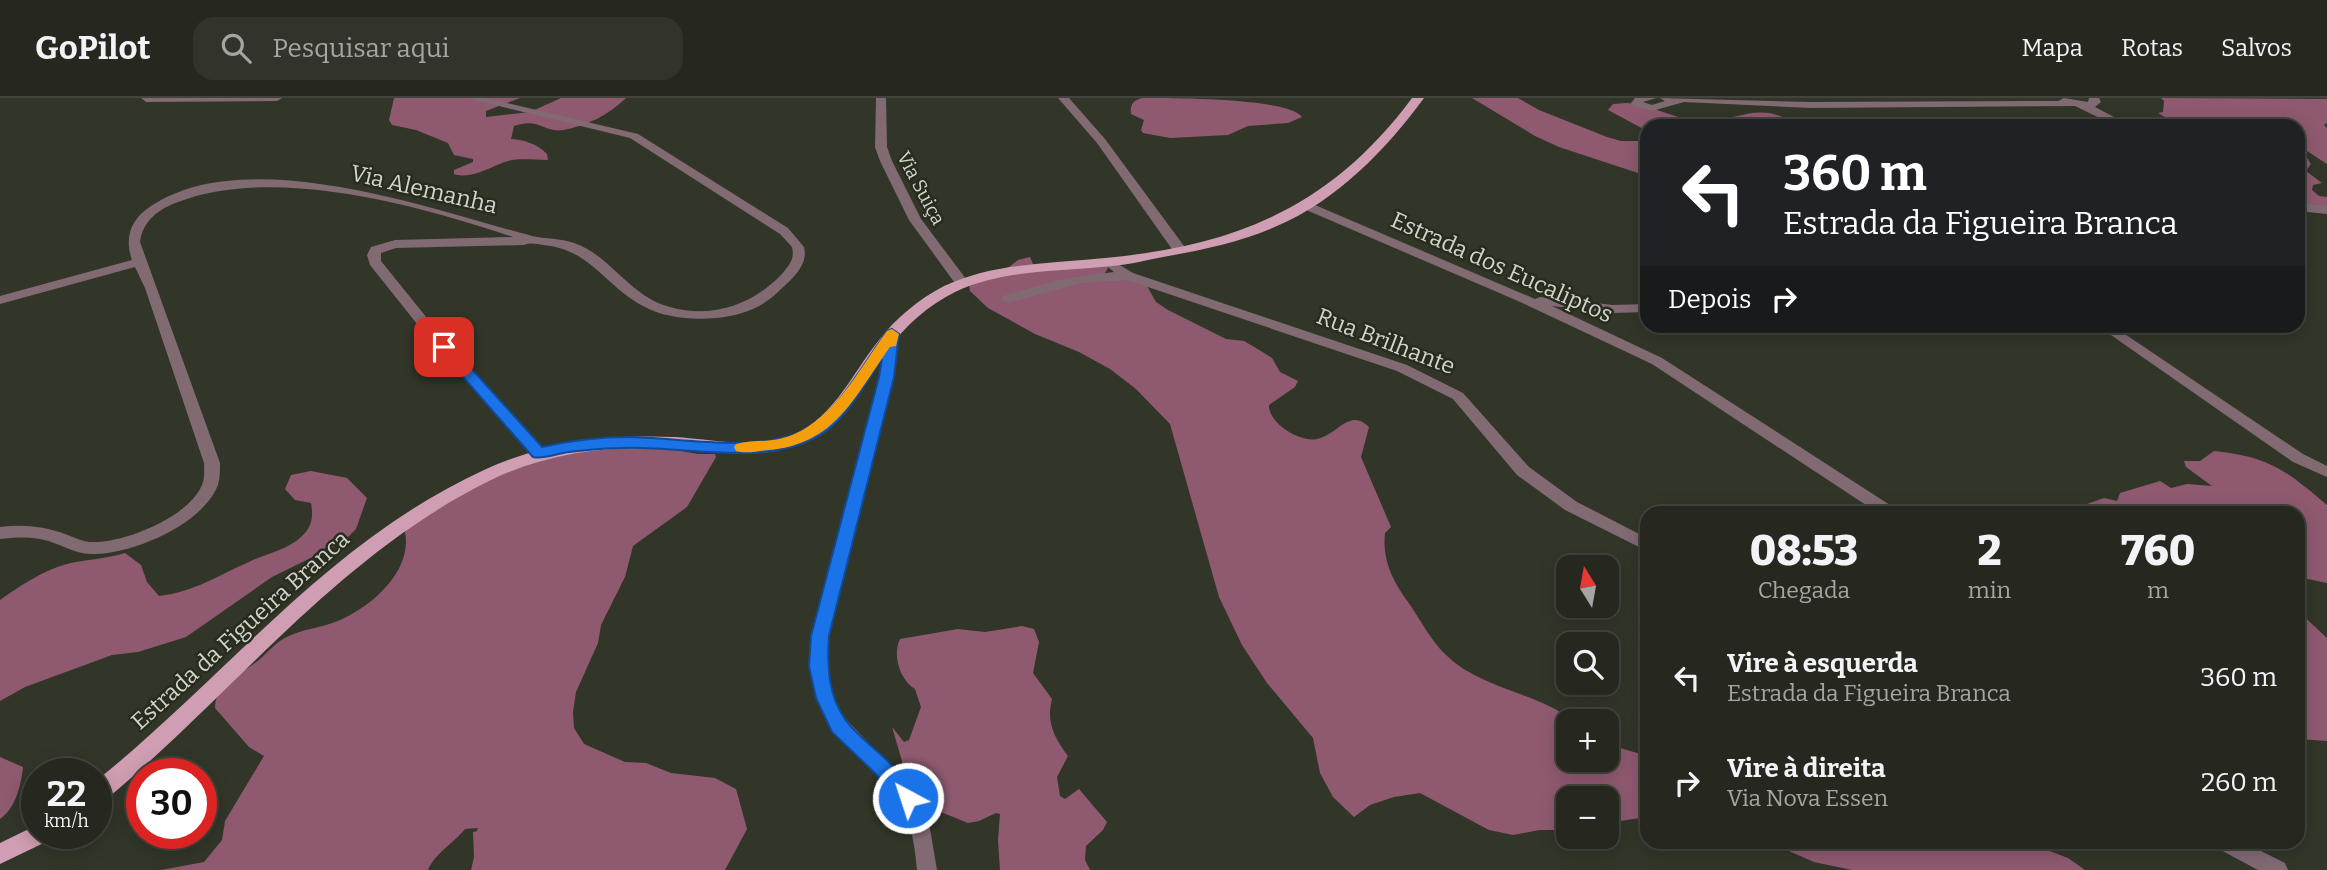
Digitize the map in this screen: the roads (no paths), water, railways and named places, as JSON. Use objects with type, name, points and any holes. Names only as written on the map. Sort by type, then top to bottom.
[{"type":"main road","name":"Estrada da Figueira Branca","points":[[112,780],[358,555],[484,476],[538,453],[566,447],[625,442],[754,448],[804,437],[821,427],[836,412],[892,334],[926,303],[962,283],[1025,268],[1108,262],[1196,248],[1244,235],[1308,206],[1333,188],[1384,140],[1418,98]]},
{"type":"main road","points":[[0,854],[21,844]]},
{"type":"street","points":[[146,99],[276,98]]},
{"type":"street","name":"Via Alemanha","points":[[0,533],[31,532],[56,537],[80,547],[116,546],[152,535],[173,522],[196,504],[210,485],[212,463],[152,288],[138,262],[133,234],[137,223],[150,211],[190,192],[243,185],[293,186],[356,192],[415,206],[534,240],[571,246],[582,251],[629,292],[669,312],[712,312],[745,308],[766,296],[793,269],[799,257],[798,247],[784,231],[642,140],[615,130],[471,98]]},
{"type":"street","name":"Via Suiça","points":[[881,98],[881,147],[886,161],[915,220],[962,283]]},
{"type":"street","points":[[1063,98],[1101,141],[1179,249]]},
{"type":"street","points":[[1651,98],[1640,99],[1636,103],[1643,108],[1653,109],[1671,102],[1696,100]]},
{"type":"street","points":[[1665,98],[1789,104],[2071,104],[2084,106],[2111,119]]},
{"type":"street","points":[[1713,100],[1732,98]]},
{"type":"street","points":[[1776,98],[1789,104]]},
{"type":"street","points":[[2058,98],[2071,104]]},
{"type":"street","points":[[2084,106],[2094,104],[2094,98]]},
{"type":"street","name":"Estrada dos Eucaliptos","points":[[1308,206],[1523,298],[1657,361],[1879,506]]},
{"type":"street","points":[[2305,207],[2327,210]]},
{"type":"street","points":[[534,240],[395,244],[376,250],[373,255],[375,262],[430,331],[538,453]]},
{"type":"street","points":[[0,300],[138,262]]},
{"type":"street","name":"Rua Brilhante","points":[[1108,262],[1128,276],[1402,368],[1458,396],[1523,471],[1571,506],[1640,541]]},
{"type":"street","points":[[1007,299],[1064,283],[1110,275],[1128,276]]},
{"type":"street","points":[[1523,298],[1613,309],[1640,308]]},
{"type":"street","points":[[2115,333],[2298,458],[2327,472]]},
{"type":"street","points":[[892,334],[886,377],[820,636],[818,666],[825,698],[839,726],[882,767],[908,798],[920,828],[927,870]]},
{"type":"street","points":[[2238,849],[2278,870]]}]
